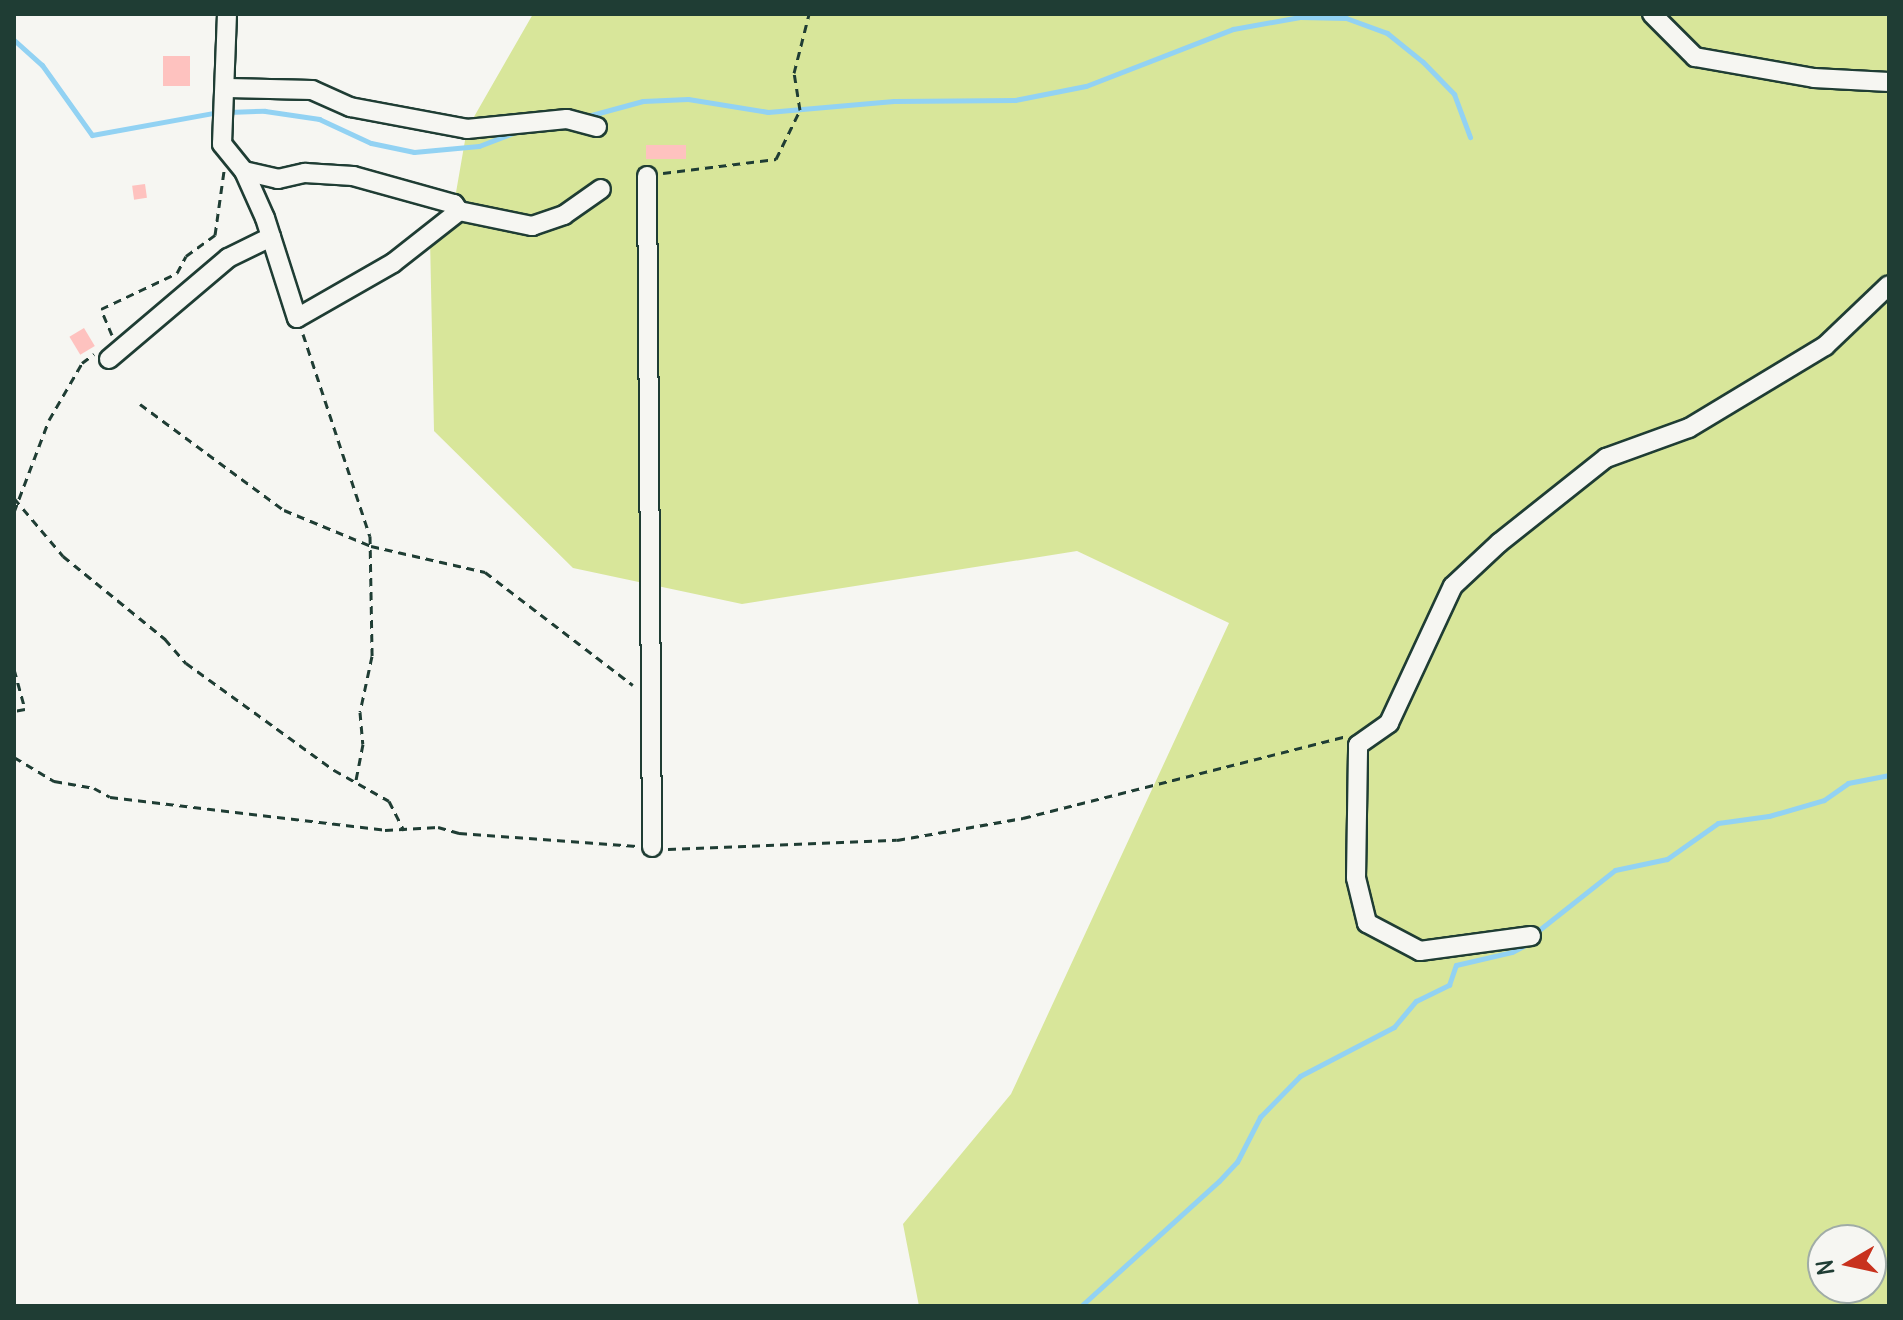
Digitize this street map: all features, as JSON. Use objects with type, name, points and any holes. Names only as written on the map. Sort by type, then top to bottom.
[{"type":"street","points":[[227,14],[228,88],[222,144],[244,171],[271,237],[297,318],[393,263],[459,211]]},
{"type":"street","points":[[1652,14],[1695,57],[1814,78],[1889,82]]},
{"type":"street","points":[[228,88],[312,90],[350,107],[467,129],[567,119],[597,127]]},
{"type":"street","points":[[244,171],[278,179],[305,173],[353,176],[454,204],[459,211],[532,226],[564,215],[601,189]]},
{"type":"street","points":[[647,176],[652,847]]},
{"type":"street","points":[[109,359],[228,258],[271,237]]},
{"type":"street","points":[[1531,936],[1420,951],[1367,923],[1356,878],[1358,745],[1389,723],[1453,586],[1499,543],[1606,458],[1689,428],[1825,346],[1889,285]]},
{"type":"path","points":[[647,176],[776,159],[800,110],[794,73],[809,14]]},
{"type":"path","points":[[220,224],[222,144]]},
{"type":"path","points":[[297,318],[363,503],[371,546],[373,641],[360,712],[363,744],[356,780]]},
{"type":"path","points":[[140,404],[284,510],[371,546],[485,572],[652,699]]},
{"type":"path","points":[[14,498],[63,556],[165,639],[186,663],[334,770],[389,801],[404,830]]},
{"type":"path","points":[[14,669],[25,709],[14,711]]},
{"type":"path","points":[[14,757],[54,781],[94,788],[110,797],[404,830],[438,827],[459,833],[652,847],[897,840],[1050,811],[1350,735]]},
{"type":"green space","points":[[533,14],[1889,14],[1889,1306],[919,1306],[903,1224],[1011,1094],[1229,623],[1077,551],[742,604],[573,568],[434,431],[430,238],[454,204],[467,129]]},
{"type":"building","points":[[163,56],[190,56],[190,86],[163,86]]},
{"type":"building","points":[[646,145],[686,145],[686,159],[646,159]]},
{"type":"building","points":[[145,184],[147,198],[134,200],[132,186]]},
{"type":"building","points":[[84,328],[95,346],[80,355],[69,337]]},
{"type":"waterway","points":[[584,117],[643,101],[688,99],[768,112],[894,101],[1015,100],[1086,86],[1233,29],[1300,17],[1346,18],[1387,33],[1423,62],[1454,94],[1470,137]]},
{"type":"waterway","points":[[14,40],[42,65],[92,135],[218,112]]},
{"type":"waterway","points":[[228,112],[265,111],[319,119],[371,143],[414,152],[479,146],[516,132]]},
{"type":"waterway","points":[[1534,934],[1615,870],[1667,859],[1718,823],[1769,816],[1824,800],[1848,783],[1889,775]]},
{"type":"waterway","points":[[1081,1306],[1219,1181],[1237,1162],[1260,1117],[1300,1076],[1394,1027],[1416,1001],[1449,985],[1456,965],[1512,952],[1529,943]]}]
